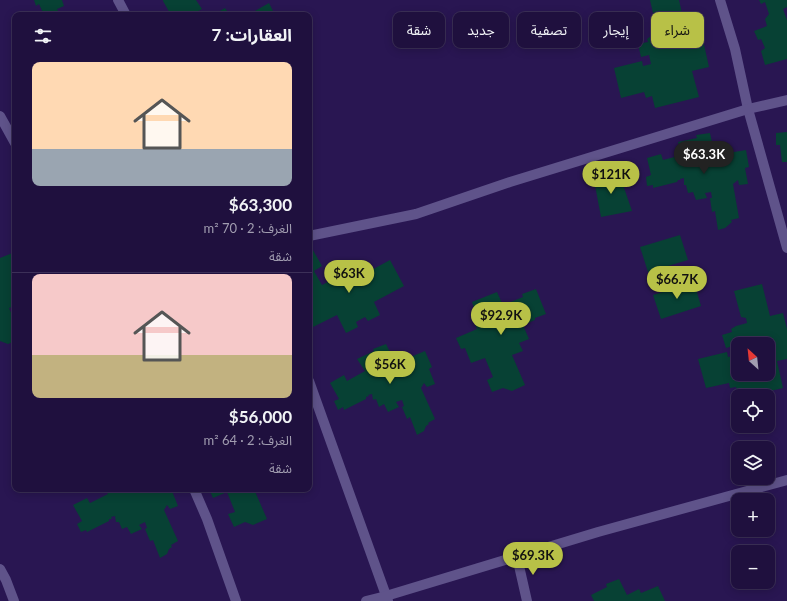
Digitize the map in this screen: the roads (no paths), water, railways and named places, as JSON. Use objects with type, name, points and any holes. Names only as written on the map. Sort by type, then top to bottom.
[{"type":"street","points":[[118,0],[124,12]]},
{"type":"street","points":[[720,0],[736,49],[748,109],[787,248]]},
{"type":"street","points":[[312,235],[416,214],[510,182],[748,109],[787,100]]},
{"type":"street","points":[[0,116],[12,137]]},
{"type":"street","points":[[312,389],[387,599]]},
{"type":"street","points":[[366,601],[387,599],[598,532],[787,480]]},
{"type":"street","points":[[195,492],[207,519],[236,601]]},
{"type":"street","points":[[517,557],[527,601]]},
{"type":"street","points":[[0,569],[14,601]]}]
